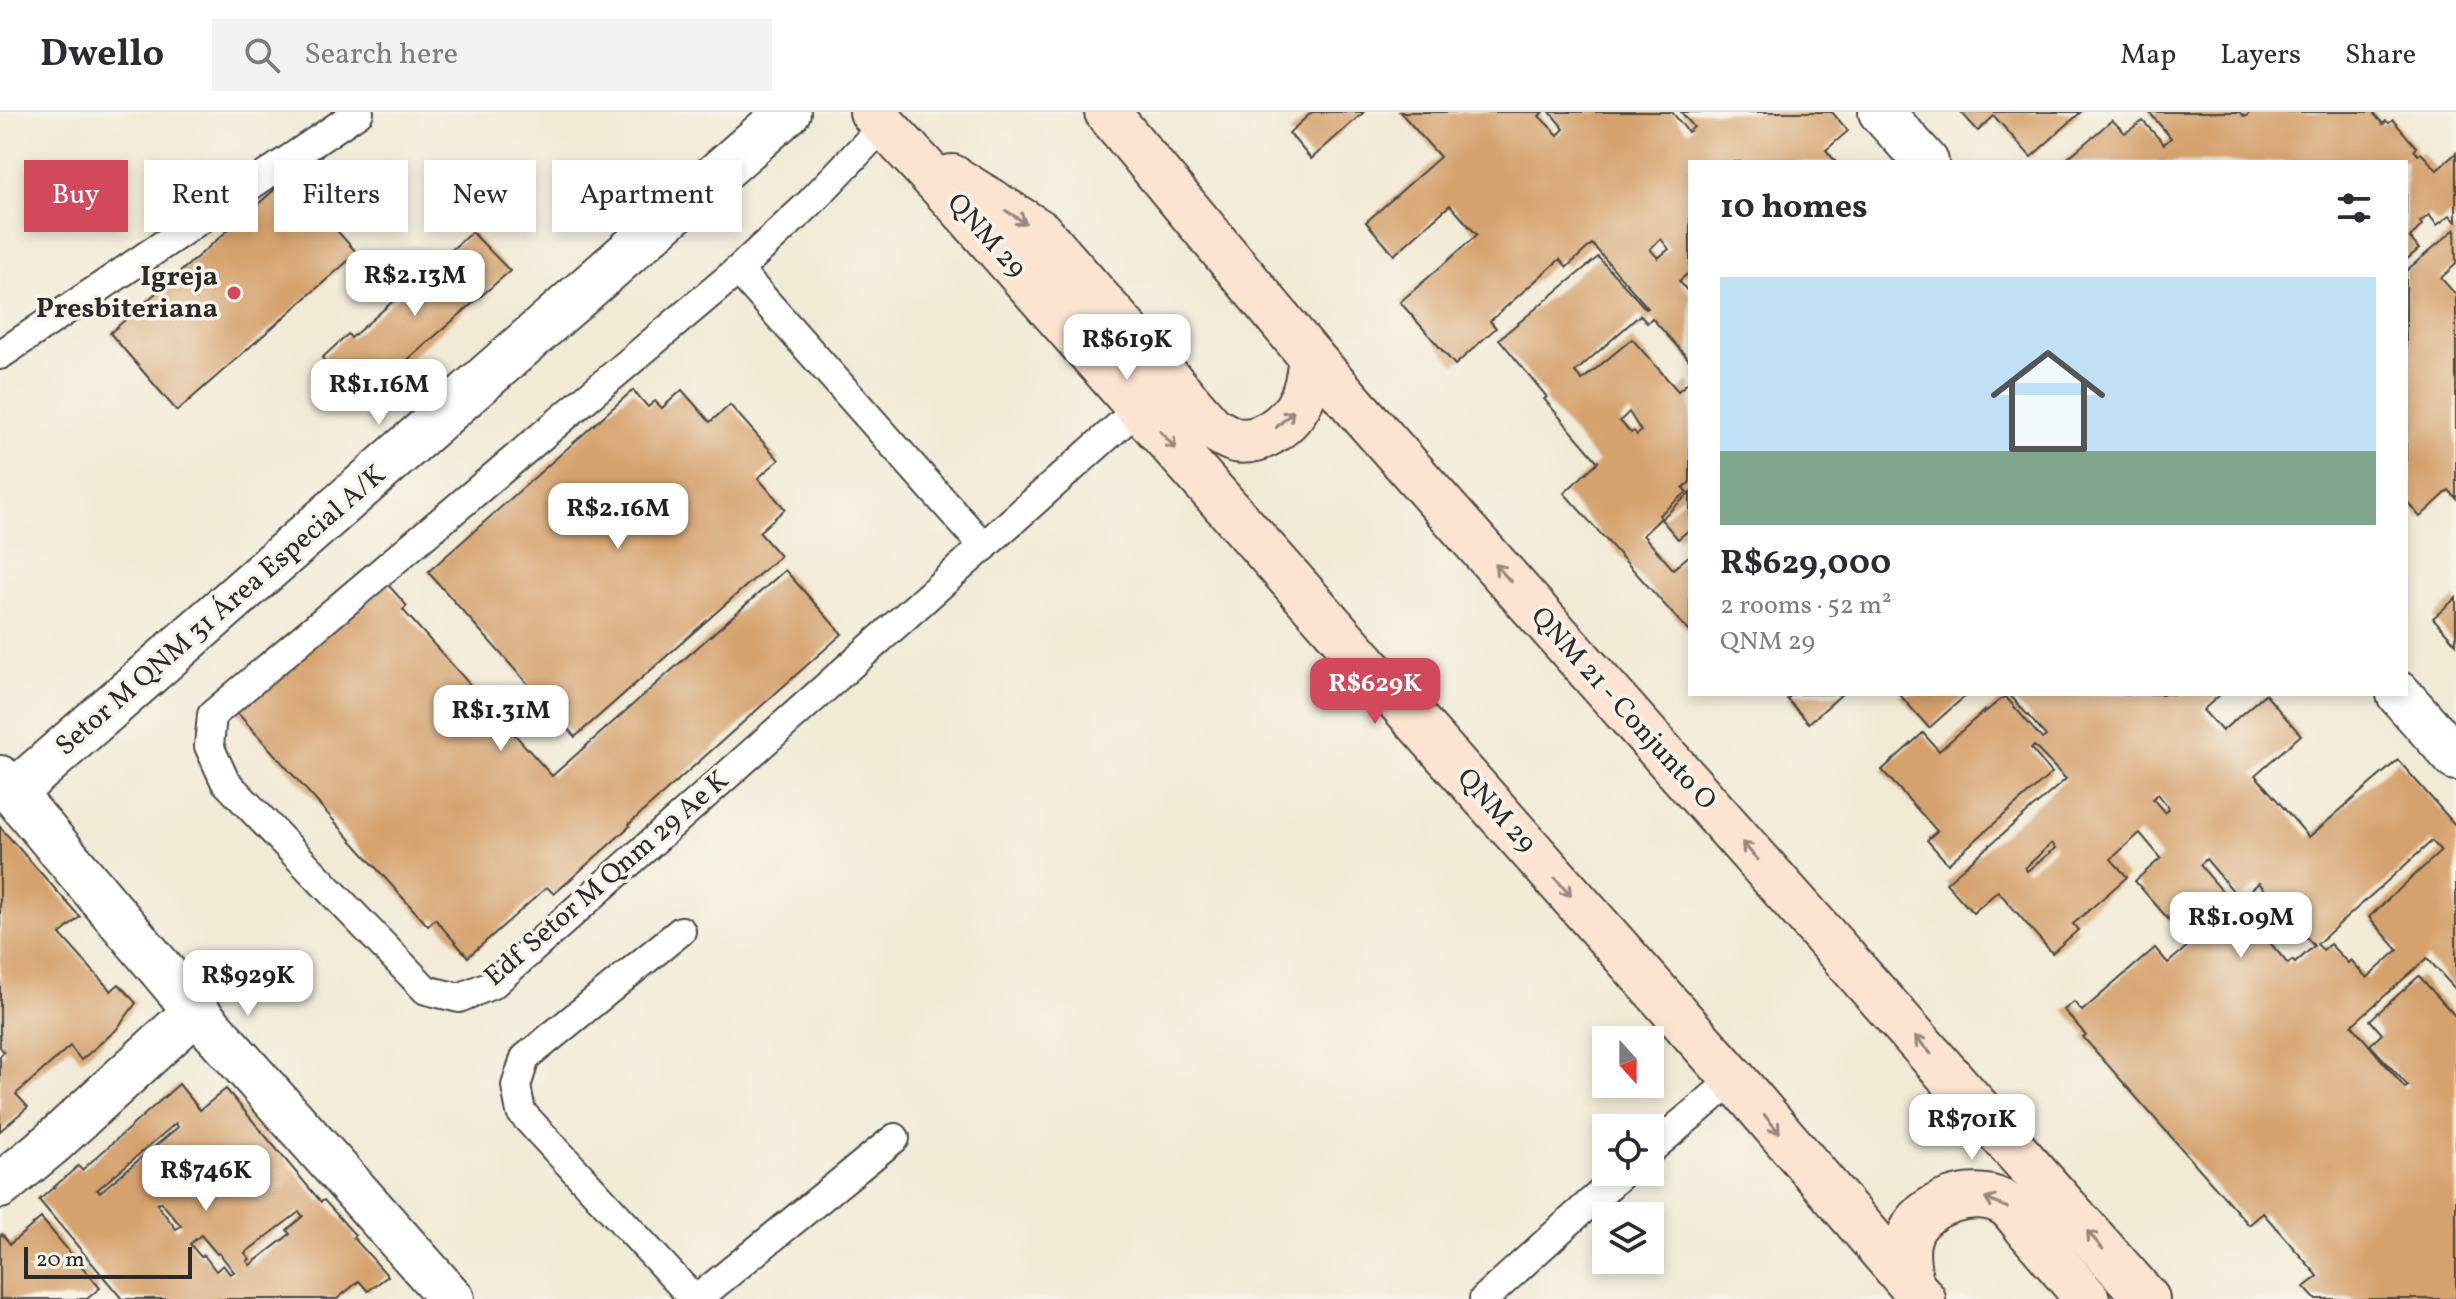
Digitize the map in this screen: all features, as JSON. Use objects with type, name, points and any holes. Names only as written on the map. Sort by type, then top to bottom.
[{"type":"main road","name":"QNM 21 - Conjunto O","points":[[1107,112],[1311,357],[2147,1299]]},
{"type":"main road","points":[[886,128],[1040,232],[1212,428],[1235,440],[1260,439],[1288,419],[1301,400],[1309,377],[1311,357]]},
{"type":"main road","name":"QNM 29","points":[[886,128],[965,212],[1734,1079],[1918,1293]]},
{"type":"main road","points":[[1918,1293],[1907,1261],[1909,1238],[1916,1224],[1930,1210],[1952,1200],[1976,1195],[2006,1204],[2087,1299]]},
{"type":"street","name":"Setor M QNM 31 Área Especial A/K","points":[[7,785],[788,112]]},
{"type":"street","points":[[1881,112],[1924,160]]},
{"type":"street","points":[[2401,696],[2456,758]]},
{"type":"street","points":[[7,785],[196,1011],[452,1299]]},
{"type":"street","points":[[0,1186],[52,1143],[196,1011]]},
{"type":"lane","points":[[0,355],[359,112]]},
{"type":"lane","name":"Edf Setor M Qnm 29 Ae K","points":[[886,128],[738,270],[212,715],[209,746],[225,781],[426,990],[459,998],[493,984],[1139,408]]},
{"type":"lane","points":[[738,270],[984,547]]},
{"type":"lane","points":[[681,931],[525,1058],[516,1086],[521,1112],[696,1299],[895,1138]]},
{"type":"lane","points":[[1664,1138],[1734,1079]]},
{"type":"lane","points":[[1484,1299],[1609,1186]]},
{"type":"building","points":[[1312,112],[1364,112],[1311,159],[1289,133]]},
{"type":"building","points":[[1400,112],[1543,112],[1539,116],[1558,135],[1564,129],[1550,112],[1672,112],[1688,132],[1694,127],[1681,112],[1832,112],[1848,131],[1826,150],[1834,160],[1688,160],[1688,274],[1679,281],[1688,292],[1688,359],[1652,318],[1647,323],[1640,315],[1575,372],[1582,380],[1632,339],[1678,391],[1688,383],[1688,484],[1683,488],[1687,492],[1659,515],[1661,518],[1643,535],[1673,569],[1688,557],[1688,631],[1564,493],[1598,462],[1544,399],[1547,397],[1499,339],[1598,257],[1648,308],[1592,244],[1567,267],[1560,259],[1490,321],[1496,328],[1455,365],[1400,302],[1477,235],[1450,205],[1394,255],[1366,222],[1440,157]],"holes":[[[1661,239],[1669,249],[1658,258],[1650,249]],[[1629,412],[1641,431],[1637,435],[1634,431],[1631,433],[1620,421]]]},
{"type":"building","points":[[1961,112],[2081,112],[2031,157],[1994,116],[1978,131]]},
{"type":"building","points":[[2149,112],[2239,112],[2245,117],[2251,112],[2377,112],[2374,114],[2383,124],[2393,120],[2416,147],[2414,150],[2418,155],[2421,153],[2437,170],[2456,153],[2456,222],[2450,215],[2437,225],[2429,215],[2420,222],[2422,225],[2410,238],[2419,249],[2408,258],[2408,160],[2065,160],[2112,120],[2125,133],[2143,121],[2164,144],[2171,138]]},
{"type":"building","name":"Igreja Presbiteriana","points":[[274,190],[274,232],[338,232],[357,253],[177,411],[110,333],[226,232],[258,232],[258,204]]},
{"type":"building","points":[[2455,229],[2456,264],[2441,278],[2456,295],[2456,498],[2449,490],[2420,517],[2408,502],[2408,269]]},
{"type":"building","points":[[472,232],[510,271],[389,376],[394,383],[368,406],[322,358],[348,334],[351,338]]},
{"type":"building","points":[[633,390],[648,407],[655,401],[662,408],[682,390],[710,422],[730,405],[779,460],[758,478],[785,509],[759,532],[780,556],[575,737],[428,572]]},
{"type":"building","points":[[1688,495],[1688,531],[1678,539],[1661,519]]},
{"type":"building","points":[[785,570],[842,634],[554,894],[547,887],[468,957],[435,919],[428,926],[234,709],[382,578],[407,606],[403,610],[552,776]]},
{"type":"building","points":[[2456,598],[2456,644],[2433,618]]},
{"type":"building","points":[[1791,696],[1840,696],[1809,723],[1787,699]]},
{"type":"building","points":[[1901,696],[1963,696],[1964,697],[1929,728]]},
{"type":"building","points":[[2005,696],[2042,739],[2046,736],[2011,696],[2219,696],[2203,710],[2222,731],[2263,696],[2267,696],[2301,735],[2255,775],[2309,837],[2398,760],[2456,826],[2456,990],[2427,958],[2352,1025],[2405,1088],[2408,1086],[2370,1045],[2382,1034],[2370,1020],[2419,976],[2456,1017],[2456,1299],[2315,1299],[2304,1287],[2318,1276],[2263,1213],[2249,1225],[2083,1037],[2086,1035],[2064,1010],[2074,1002],[2082,1011],[2155,948],[2168,963],[2190,944],[2135,881],[2161,858],[2140,833],[2111,859],[2127,877],[2073,924],[2078,930],[2052,953],[1998,891],[1973,913],[1946,883],[2066,779],[2034,746],[2031,749],[2052,773],[1948,864],[1927,840],[1937,831],[1882,770],[1923,733],[1939,751]],"holes":[[[2158,794],[2169,808],[2165,813],[2153,799]],[[2432,841],[2441,851],[2369,917],[2398,950],[2367,978],[2351,960],[2348,963],[2330,944],[2323,950],[2317,944]],[[2052,843],[2056,848],[2027,871],[2025,868]],[[2206,859],[2240,899],[2233,904],[2200,865]],[[2259,883],[2314,946],[2295,963],[2292,960],[2288,964],[2238,905],[2242,902],[2240,899]]]},
{"type":"building","points":[[0,827],[80,917],[60,934],[111,991],[119,984],[136,1003],[116,1030],[81,1060],[70,1046],[16,1094],[28,1107],[0,1131],[0,1056],[4,1052],[0,1047]]},
{"type":"building","points":[[179,1084],[200,1110],[226,1089],[388,1276],[368,1291],[359,1281],[337,1299],[122,1299],[39,1200],[78,1166],[82,1170]],"holes":[[[176,1123],[178,1127],[100,1192],[97,1190]],[[161,1202],[181,1226],[176,1229],[157,1204]],[[299,1212],[303,1216],[287,1230],[290,1234],[250,1265],[245,1253]],[[201,1235],[234,1272],[230,1274],[223,1265],[216,1271],[204,1255],[201,1257],[190,1244]]]},
{"type":"building","points":[[41,1218],[100,1288],[87,1299],[0,1299],[0,1236],[2,1234],[10,1244]]},
{"type":"place","name":"Igreja Presbiteriana","points":[[234,293]]}]
